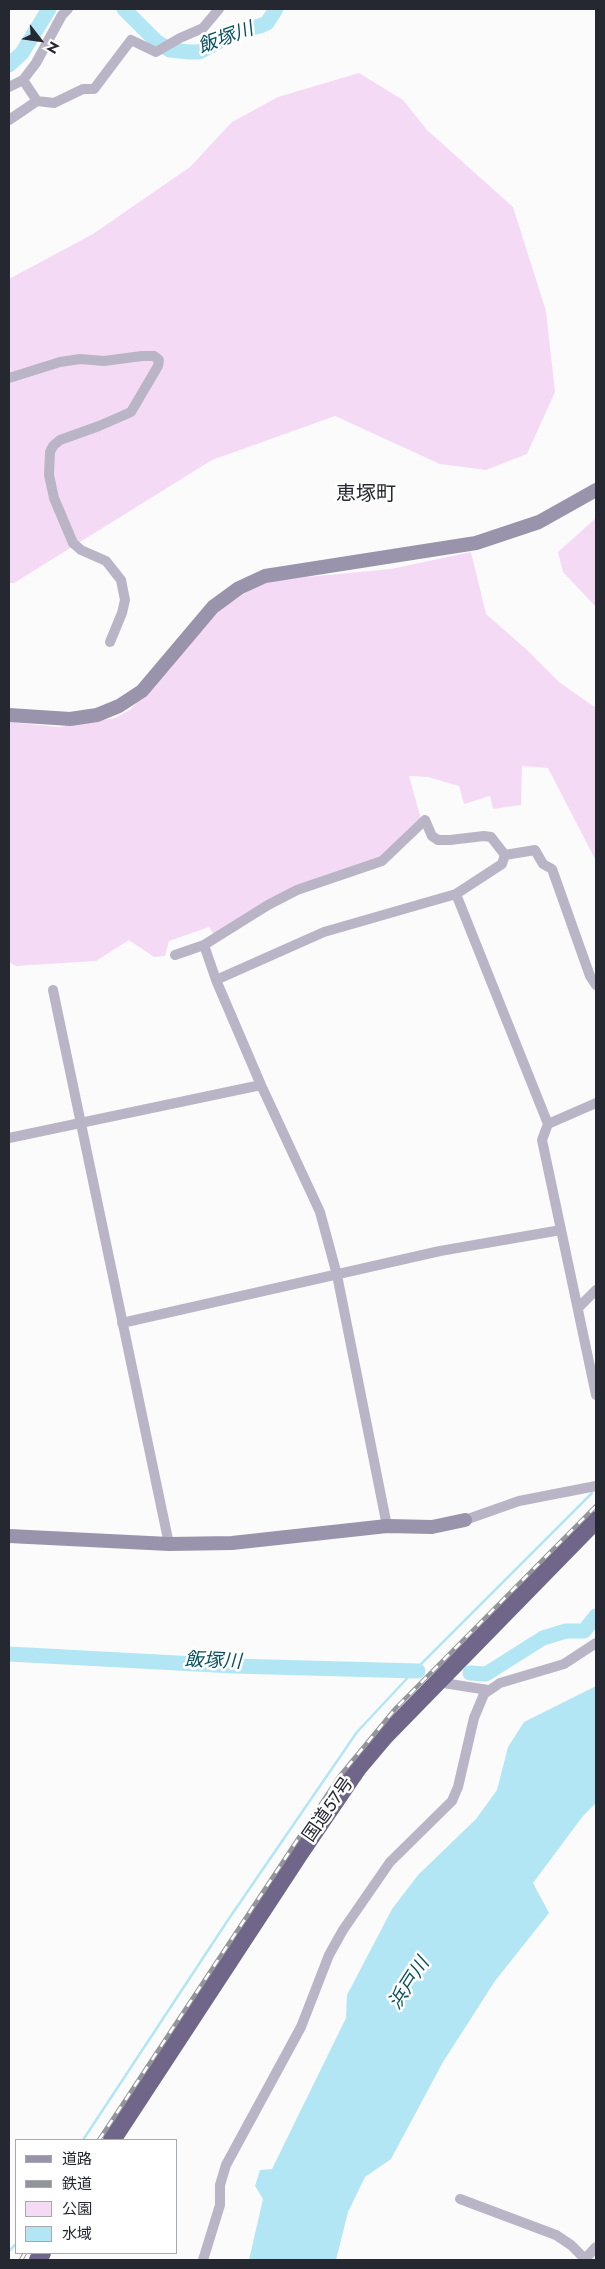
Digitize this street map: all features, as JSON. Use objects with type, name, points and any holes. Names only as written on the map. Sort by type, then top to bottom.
[{"type":"highway","name":"国道57号","points":[[113,2139],[332,1805],[385,1736],[596,1520]]},
{"type":"street","points":[[9,87],[23,80],[36,64],[62,16],[68,9]]},
{"type":"street","points":[[9,120],[37,101],[54,103],[83,89],[94,88],[131,40],[156,52],[180,38],[203,28],[219,9]]},
{"type":"street","points":[[23,80],[37,101]]},
{"type":"street","points":[[9,378],[60,362],[142,356],[154,356],[159,360],[158,366],[131,412],[60,440],[53,446],[50,452],[49,475],[54,498],[73,543],[81,550],[106,560],[121,580],[125,600],[122,613],[110,642]]},
{"type":"street","points":[[9,715],[70,719],[98,715],[119,706],[142,691],[213,607],[239,588],[264,576],[476,543],[539,522],[596,490]]},
{"type":"street","points":[[175,955],[204,945],[268,905],[297,890],[382,861],[424,820],[432,836],[438,840],[491,837],[505,855]]},
{"type":"street","points":[[505,855],[535,850],[543,864],[552,869],[574,935],[590,976],[596,985]]},
{"type":"street","points":[[216,980],[324,932],[456,894],[502,864],[505,855]]},
{"type":"street","points":[[456,894],[548,1124],[542,1140],[579,1307],[596,1395]]},
{"type":"street","points":[[204,945],[216,980],[261,1085],[320,1212],[337,1275],[387,1526]]},
{"type":"street","points":[[53,990],[169,1544]]},
{"type":"street","points":[[9,1138],[261,1085]]},
{"type":"street","points":[[548,1124],[596,1103]]},
{"type":"street","points":[[122,1323],[440,1251],[561,1230]]},
{"type":"street","points":[[579,1307],[596,1290]]},
{"type":"street","points":[[9,1536],[169,1544],[232,1543],[387,1526],[432,1526],[465,1520],[519,1501],[596,1486]]},
{"type":"street","points":[[203,2260],[220,2205],[220,2185],[226,2165],[301,2027],[329,1955],[343,1930],[390,1862],[452,1801],[458,1786],[474,1718],[488,1690],[500,1683],[564,1664],[596,1643]]},
{"type":"street","points":[[437,1682],[488,1690]]},
{"type":"street","points":[[460,2199],[556,2235],[571,2245],[585,2259],[596,2247]]},
{"type":"green space","points":[[359,73],[403,100],[427,130],[513,207],[546,311],[555,392],[527,454],[486,470],[440,464],[335,416],[212,460],[14,583],[9,583],[9,279],[93,234],[190,167],[232,122],[278,97]]},
{"type":"green space","points":[[596,518],[596,607],[563,572],[558,552]]},
{"type":"green space","points":[[471,552],[486,614],[527,650],[559,682],[596,708],[596,861],[548,768],[522,766],[521,805],[493,809],[490,796],[464,804],[459,786],[428,777],[409,776],[421,819],[380,859],[361,865],[214,935],[209,927],[169,941],[165,956],[154,957],[129,940],[96,961],[16,966],[9,962],[9,722],[59,727],[115,718],[130,710],[221,609],[264,581],[391,569]]},
{"type":"water","name":"浜戸川","points":[[596,1686],[596,1803],[583,1816],[533,1883],[549,1913],[495,1981],[443,2062],[391,2159],[365,2177],[348,2212],[336,2260],[249,2260],[263,2199],[255,2186],[260,2170],[272,2169],[346,2018],[347,1995],[392,1909],[418,1875],[476,1819],[497,1790],[508,1747],[524,1722]]},
{"type":"waterway","name":"飯塚川","points":[[9,65],[22,53],[49,9]]},
{"type":"waterway","name":"飯塚川","points":[[124,9],[157,42],[170,50],[189,52],[199,52],[239,31],[267,23],[276,9]]},
{"type":"waterway","points":[[84,2139],[228,1920],[357,1732],[414,1671],[592,1493]]},
{"type":"waterway","name":"飯塚川","points":[[470,1673],[486,1674],[543,1638],[566,1631],[584,1631],[596,1616]]},
{"type":"waterway","name":"飯塚川","points":[[9,1654],[233,1666],[418,1671]]},
{"type":"waterway","points":[[9,2251],[15,2245]]},
{"type":"railway","points":[[100,2139],[339,1777],[396,1708],[596,1506]]},
{"type":"railway","points":[[21,2260],[24,2254]]},
{"type":"district","name":"恵塚町","points":[[366,495]]}]
